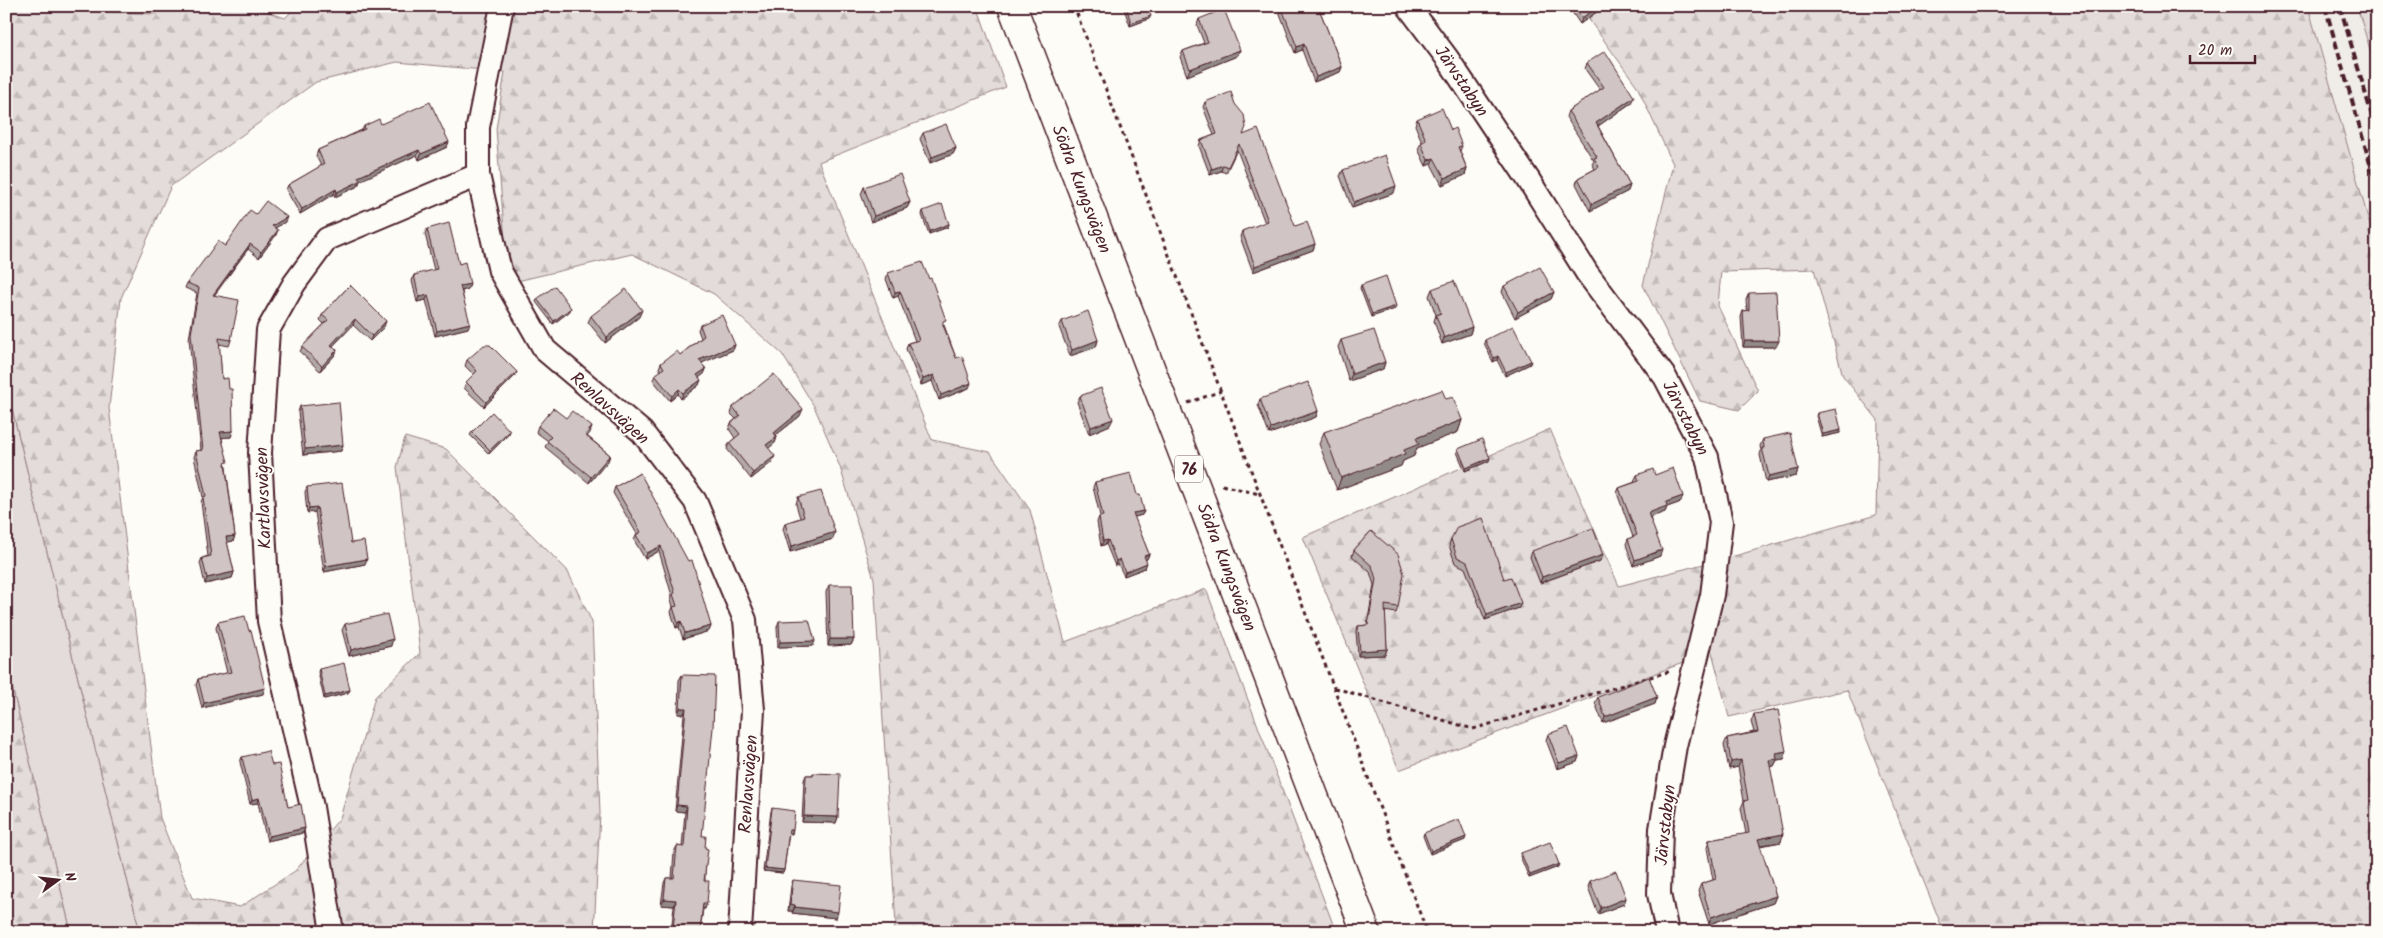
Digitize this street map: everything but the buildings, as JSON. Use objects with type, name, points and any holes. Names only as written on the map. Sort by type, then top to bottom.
[{"type":"main road","name":"Södra Kungsvägen","points":[[1012,6],[1366,932]]},
{"type":"street","name":"Renlavsvägen","points":[[502,6],[478,127],[478,175],[500,271],[545,350],[642,432],[695,501],[745,620],[753,710],[740,932]]},
{"type":"street","name":"Järvstabyn","points":[[1408,6],[1447,58],[1528,179],[1587,273],[1665,377],[1707,457],[1721,522],[1712,595],[1675,746],[1660,829],[1659,894],[1667,932]]},
{"type":"street","name":"Kartlavsvägen","points":[[332,932],[312,807],[268,621],[260,453],[268,330],[294,284],[327,240],[478,175]]},
{"type":"path","points":[[1074,6],[1427,932]]},
{"type":"path","points":[[1167,411],[1221,391]]},
{"type":"path","points":[[1192,478],[1260,494]]},
{"type":"path","points":[[1334,688],[1473,729],[1694,664]]},
{"type":"shaded area","points":[[2308,6],[2357,6],[2377,73],[2377,250]]},
{"type":"green space","points":[[6,6],[155,14],[165,6],[251,6],[285,18],[297,6],[977,6],[1006,87],[819,162],[932,440],[990,452],[1030,510],[1065,642],[1206,589],[1336,932],[892,932],[896,925],[874,579],[840,467],[814,406],[782,354],[714,294],[632,254],[517,281],[505,242],[496,129],[505,72],[397,62],[316,82],[171,186],[121,298],[109,408],[160,818],[192,898],[240,907],[295,871],[340,818],[375,697],[420,653],[397,467],[405,437],[446,449],[567,570],[592,622],[600,813],[594,932],[140,932],[6,384]]},
{"type":"green space","points":[[1579,6],[2308,6],[2377,250],[2377,932],[1944,932],[1847,690],[1729,717],[1712,652],[1399,770],[1303,537],[1550,429],[1619,586],[1738,555],[1876,515],[1878,420],[1843,376],[1814,269],[1721,272],[1718,306],[1758,391],[1739,410],[1700,401],[1643,285],[1673,164],[1637,86]]},
{"type":"green space","points":[[2357,6],[2377,6],[2377,73]]},
{"type":"green space","points":[[6,384],[140,932],[71,932],[6,662]]},
{"type":"green space","points":[[6,662],[71,932],[6,932]]},
{"type":"railway","points":[[2325,6],[2377,188]]},
{"type":"railway","points":[[2340,6],[2377,133]]}]
